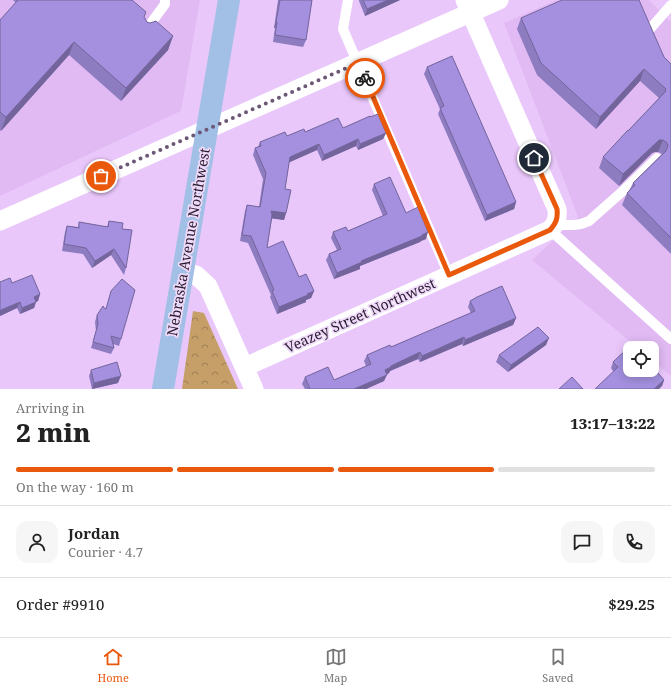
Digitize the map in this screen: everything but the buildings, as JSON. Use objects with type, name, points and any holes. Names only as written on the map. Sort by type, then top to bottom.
[{"type":"main road","name":"Nebraska Avenue Northwest","points":[[163,389],[229,0]]},
{"type":"street","points":[[0,221],[358,63],[468,6],[499,0]]},
{"type":"street","points":[[468,6],[557,209],[554,224]]},
{"type":"street","name":"Veazey Street Northwest","points":[[245,367],[449,275],[554,224]]},
{"type":"street","points":[[183,271],[196,275],[208,286],[254,389]]},
{"type":"lane","points":[[146,30],[165,4],[165,0]]},
{"type":"lane","points":[[348,0],[343,29],[449,275]]},
{"type":"lane","points":[[650,29],[671,5]]},
{"type":"lane","points":[[554,224],[573,226],[589,221],[657,158]]},
{"type":"lane","points":[[554,224],[671,338]]},
{"type":"shaded area","points":[[0,0],[200,0],[181,111],[0,196]]},
{"type":"shaded area","points":[[556,0],[649,0],[671,22],[671,376],[659,366],[659,341],[630,341],[532,260],[578,217],[504,23]]},
{"type":"green space","points":[[193,311],[204,313],[238,389],[182,389]]},
{"type":"way so far","points":[[101,176],[358,63],[365,78]]},
{"type":"route","points":[[365,78],[449,275],[550,230],[555,224],[558,218],[557,209],[534,158]]}]
